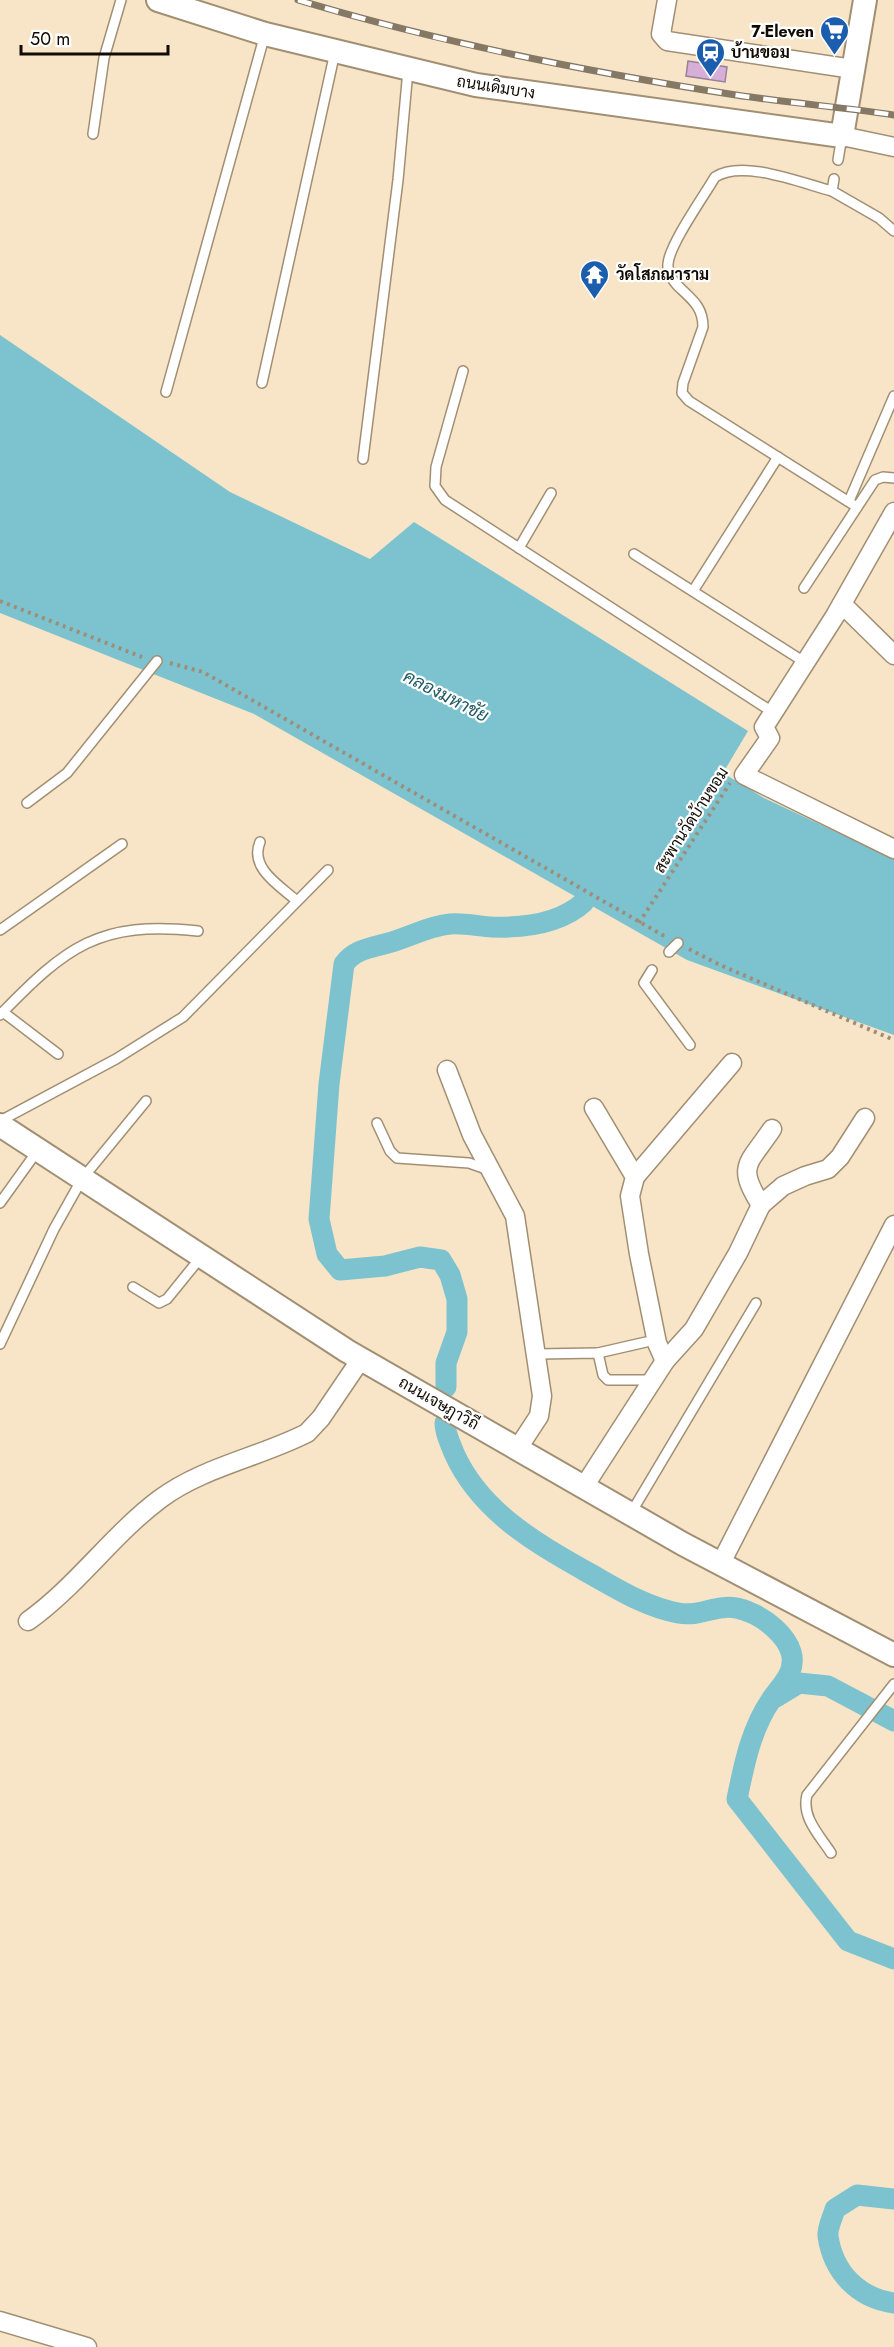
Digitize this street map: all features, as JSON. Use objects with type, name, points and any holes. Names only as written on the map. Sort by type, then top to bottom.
[{"type":"street","name":"ถนนเดิมบาง","points":[[158,0],[265,34],[476,85],[842,136]]},
{"type":"street","points":[[667,0],[661,34],[667,41],[853,69]]},
{"type":"street","points":[[865,0],[842,136],[894,147]]},
{"type":"street","points":[[894,512],[807,663],[764,727],[770,738],[745,773],[746,777],[894,849]]},
{"type":"street","points":[[842,604],[894,655]]},
{"type":"street","points":[[665,1361],[657,1343],[630,1196],[635,1177],[732,1063]]},
{"type":"street","points":[[447,1070],[472,1135],[515,1216],[542,1396],[539,1416],[518,1448]]},
{"type":"street","points":[[594,1108],[635,1177]]},
{"type":"street","points":[[585,1485],[665,1361],[694,1329],[738,1253],[761,1205],[783,1186],[828,1169],[840,1157],[865,1118]]},
{"type":"street","name":"ถนนเจษฎาวิถี","points":[[0,1125],[361,1359],[721,1563],[894,1655]]},
{"type":"street","points":[[761,1205],[747,1182],[745,1174],[750,1162],[772,1129]]},
{"type":"street","points":[[721,1563],[894,1225]]},
{"type":"street","points":[[28,1621],[55,1602],[159,1500],[182,1485],[307,1433],[321,1418],[361,1359]]},
{"type":"street","points":[[0,2321],[87,2347]]},
{"type":"lane","points":[[93,134],[104,58],[121,0]]},
{"type":"lane","points":[[166,392],[265,34]]},
{"type":"lane","points":[[262,383],[335,51]]},
{"type":"lane","points":[[363,459],[398,180],[408,70]]},
{"type":"lane","points":[[838,160],[842,136]]},
{"type":"lane","points":[[853,504],[689,401],[682,393],[682,383],[703,327],[703,318],[698,306],[675,284],[668,264],[675,244],[715,177],[723,172],[750,170],[832,191],[879,218],[894,231]]},
{"type":"lane","points":[[832,191],[834,179]]},
{"type":"lane","points":[[463,371],[436,467],[435,486],[445,500],[774,713]]},
{"type":"lane","points":[[804,588],[853,504],[894,396]]},
{"type":"lane","points":[[693,591],[778,457]]},
{"type":"lane","points":[[853,504],[875,480],[883,477],[894,478]]},
{"type":"lane","points":[[519,548],[551,492]]},
{"type":"lane","points":[[634,554],[807,663]]},
{"type":"lane","points":[[27,803],[67,773],[157,660]]},
{"type":"lane","points":[[260,842],[257,858],[262,869],[297,901]]},
{"type":"lane","points":[[0,930],[122,844]]},
{"type":"lane","points":[[0,1121],[116,1059],[183,1017],[328,870]]},
{"type":"lane","points":[[58,1054],[2,1014],[41,972],[61,956],[81,945],[126,931],[161,927],[198,931]]},
{"type":"lane","points":[[669,952],[678,943]]},
{"type":"lane","points":[[652,970],[644,983],[690,1045]]},
{"type":"lane","points":[[0,1344],[54,1229],[82,1179],[146,1101]]},
{"type":"lane","points":[[376,1123],[390,1151],[397,1158],[469,1163],[491,1170]]},
{"type":"lane","points":[[0,1203],[38,1150]]},
{"type":"lane","points":[[133,1287],[159,1303],[167,1299],[201,1257]]},
{"type":"lane","points":[[631,1513],[756,1303]]},
{"type":"lane","points":[[537,1354],[598,1353],[646,1342]]},
{"type":"lane","points":[[598,1353],[603,1375],[608,1380],[652,1380]]},
{"type":"lane","points":[[831,1853],[808,1818],[804,1806],[807,1795],[894,1684]]},
{"type":"path","points":[[0,601],[130,654],[203,672],[445,808],[639,923],[720,965],[894,1040]]},
{"type":"path","name":"สะพานวัดบ้านขอม","points":[[639,923],[732,779]]},
{"type":"water","name":"คลองมหาชัย","points":[[0,335],[230,492],[370,559],[414,522],[748,731],[723,773],[764,798],[894,859],[894,1035],[687,960],[254,714],[0,613]]},
{"type":"building","points":[[688,61],[727,67],[725,82],[686,76]]},
{"type":"waterway","points":[[446,1387],[446,1363],[457,1332],[457,1299],[450,1275],[441,1260],[420,1257],[385,1266],[340,1270],[327,1254],[319,1219],[329,1084],[344,964],[353,955],[364,950],[434,927],[455,924],[516,927],[541,923],[564,915],[584,902]]},
{"type":"waterway","points":[[445,1423],[454,1453],[478,1492],[510,1523],[548,1549],[642,1602],[688,1614],[729,1607],[738,1609],[762,1618],[780,1633],[791,1652],[792,1666],[787,1678],[764,1711],[753,1735],[737,1799],[848,1941],[894,1959]]},
{"type":"waterway","points":[[776,1697],[799,1683],[828,1686],[894,1721]]},
{"type":"waterway","points":[[894,2199],[857,2195],[835,2209],[828,2233],[835,2261],[849,2281],[869,2295],[894,2303]]},
{"type":"railway","points":[[298,0],[406,30],[570,66],[736,95],[894,115]]},
{"type":"place","name":"7-Eleven","points":[[835,56]]},
{"type":"place","name":"บ้านขอม","points":[[710,78]]},
{"type":"place","name":"วัดโสภณาราม","points":[[595,300]]}]
